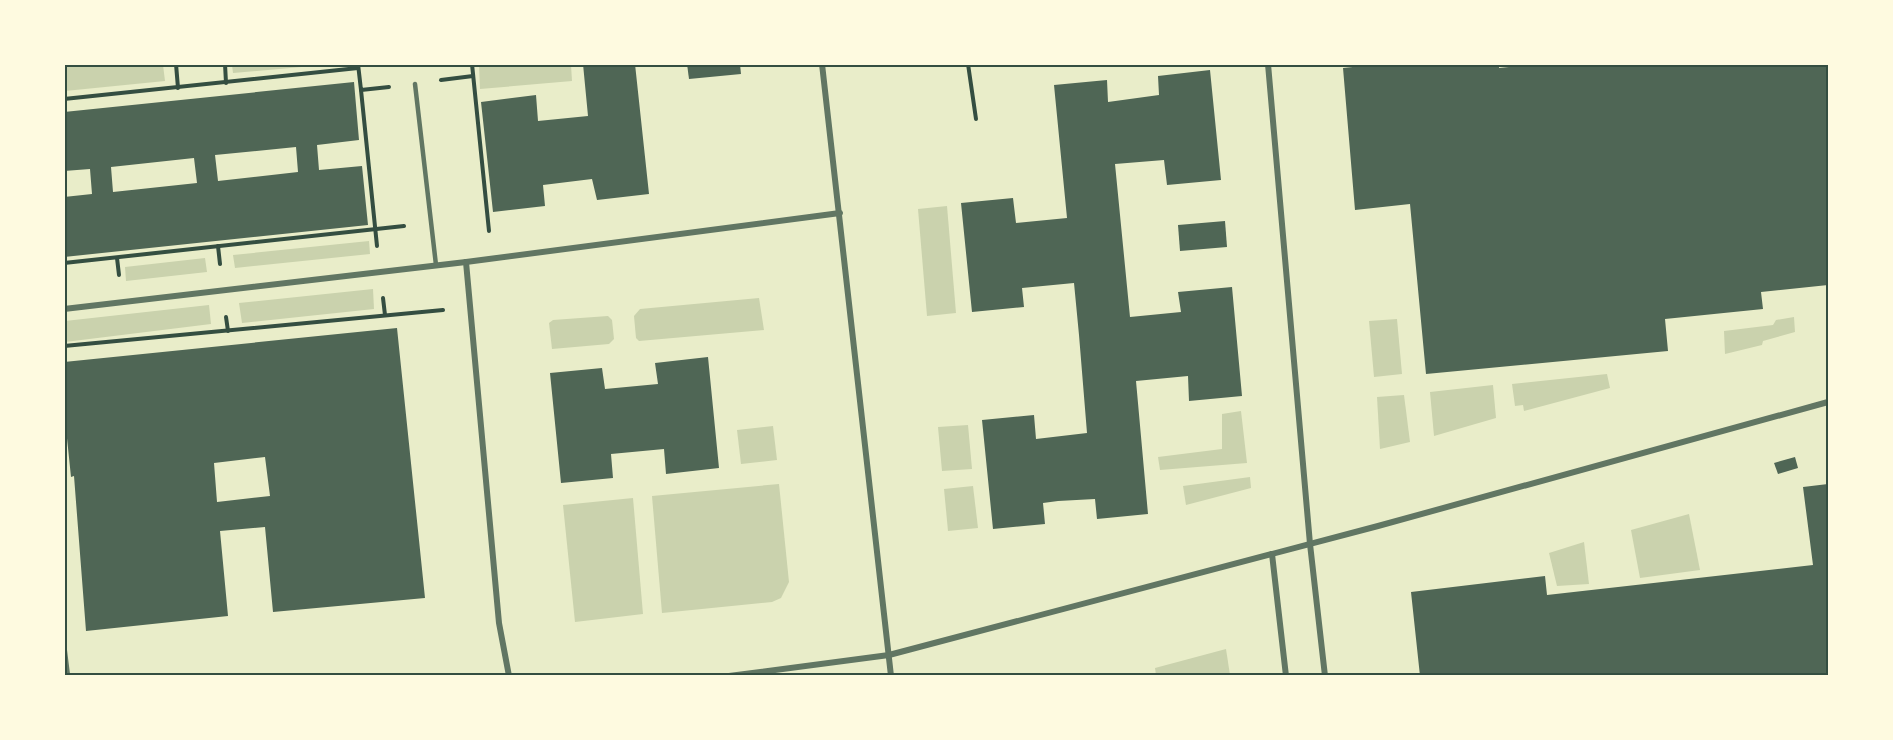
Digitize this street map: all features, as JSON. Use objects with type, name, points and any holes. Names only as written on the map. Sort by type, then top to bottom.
[{"type":"street","points":[[822,64],[891,675]]},
{"type":"street","points":[[1268,64],[1310,544],[1325,675]]},
{"type":"street","points":[[64,309],[436,266],[840,213]]},
{"type":"street","points":[[466,262],[499,623],[508,675]]},
{"type":"street","points":[[729,675],[889,655],[1310,544],[1828,402]]},
{"type":"street","points":[[1272,554],[1286,675]]},
{"type":"lane","points":[[415,84],[436,266]]},
{"type":"lane","points":[[64,644],[68,675]]},
{"type":"path","points":[[176,64],[178,88]]},
{"type":"path","points":[[225,64],[226,82]]},
{"type":"path","points":[[64,99],[358,68],[358,64]]},
{"type":"path","points":[[472,64],[492,258]]},
{"type":"path","points":[[968,64],[976,119]]},
{"type":"path","points":[[361,90],[380,272]]},
{"type":"path","points":[[64,263],[430,223]]},
{"type":"path","points":[[64,346],[470,307]]},
{"type":"path","points":[[384,308],[385,315]]},
{"type":"path","points":[[226,324],[228,331]]},
{"type":"green space","points":[[232,64],[324,65],[233,73]]},
{"type":"green space","points":[[64,65],[163,65],[165,81],[65,91]]},
{"type":"green space","points":[[479,65],[571,65],[572,81],[480,89]]},
{"type":"green space","points":[[947,206],[956,313],[927,316],[918,209]]},
{"type":"green space","points":[[369,241],[370,254],[235,268],[233,255]]},
{"type":"green space","points":[[205,258],[207,272],[126,281],[125,267]]},
{"type":"green space","points":[[373,289],[374,309],[242,323],[239,303]]},
{"type":"green space","points":[[759,298],[764,330],[639,341],[636,338],[634,316],[640,309]]},
{"type":"green space","points":[[209,305],[211,324],[65,342],[65,321]]},
{"type":"green space","points":[[608,316],[612,320],[614,339],[609,344],[552,349],[549,323],[553,320]]},
{"type":"green space","points":[[1794,317],[1795,332],[1763,341],[1762,345],[1725,354],[1724,331],[1773,325],[1776,320]]},
{"type":"green space","points":[[1397,319],[1402,374],[1374,377],[1369,321]]},
{"type":"green space","points":[[1607,374],[1610,388],[1524,411],[1523,405],[1515,406],[1512,384]]},
{"type":"green space","points":[[1493,385],[1496,418],[1434,436],[1430,392]]},
{"type":"green space","points":[[1404,395],[1410,442],[1380,449],[1377,397]]},
{"type":"green space","points":[[1241,411],[1247,463],[1160,470],[1158,457],[1222,449],[1222,414]]},
{"type":"green space","points":[[968,425],[972,469],[942,471],[938,427]]},
{"type":"green space","points":[[773,426],[777,460],[741,464],[737,430]]},
{"type":"green space","points":[[1250,477],[1251,488],[1186,505],[1183,486]]},
{"type":"green space","points":[[779,484],[789,582],[781,598],[772,602],[662,613],[652,496]]},
{"type":"green space","points":[[973,486],[978,528],[948,531],[944,489]]},
{"type":"green space","points":[[633,498],[643,614],[575,622],[563,505]]},
{"type":"green space","points":[[1689,514],[1700,570],[1640,578],[1631,530]]},
{"type":"green space","points":[[1584,542],[1589,584],[1557,586],[1549,553]]},
{"type":"green space","points":[[1226,649],[1230,675],[1156,675],[1155,668]]},
{"type":"building","points":[[583,64],[635,64],[649,194],[597,200],[592,179],[543,185],[545,206],[493,212],[481,102],[536,95],[538,121],[588,116]]},
{"type":"building","points":[[687,64],[740,64],[741,74],[689,79]]},
{"type":"building","points":[[1382,64],[1499,64],[1499,68],[1538,64],[1828,64],[1828,285],[1761,292],[1763,309],[1665,319],[1668,351],[1426,374],[1410,204],[1355,210],[1343,68]]},
{"type":"building","points":[[1210,70],[1221,180],[1167,185],[1164,160],[1115,164],[1130,317],[1181,312],[1178,292],[1232,287],[1242,396],[1189,401],[1188,376],[1136,381],[1148,514],[1097,519],[1095,499],[1058,501],[1043,503],[1045,524],[993,529],[982,420],[1034,415],[1036,439],[1087,433],[1074,283],[1022,288],[1024,307],[972,312],[961,203],[1013,198],[1016,223],[1067,218],[1054,85],[1107,80],[1108,102],[1159,95],[1158,76]]},
{"type":"building","points":[[354,82],[359,140],[317,145],[319,170],[362,166],[368,225],[64,257],[64,197],[92,194],[90,169],[64,171],[64,112]],"holes":[[[296,147],[298,172],[218,181],[215,155]],[[194,158],[197,183],[113,192],[111,167]]]},
{"type":"building","points":[[1225,221],[1227,247],[1180,251],[1178,225]]},
{"type":"building","points":[[397,328],[425,598],[273,612],[265,527],[220,531],[228,616],[86,631],[74,476],[71,477],[64,409],[64,362]],"holes":[[[265,457],[270,496],[217,502],[214,463]]]},
{"type":"building","points":[[708,357],[719,468],[666,474],[664,449],[611,454],[613,478],[561,483],[550,373],[602,368],[605,389],[658,384],[655,363]]},
{"type":"building","points":[[1795,457],[1798,468],[1778,474],[1774,463]]},
{"type":"building","points":[[1828,484],[1828,676],[1420,676],[1411,592],[1545,576],[1547,595],[1813,565],[1803,487]]}]
